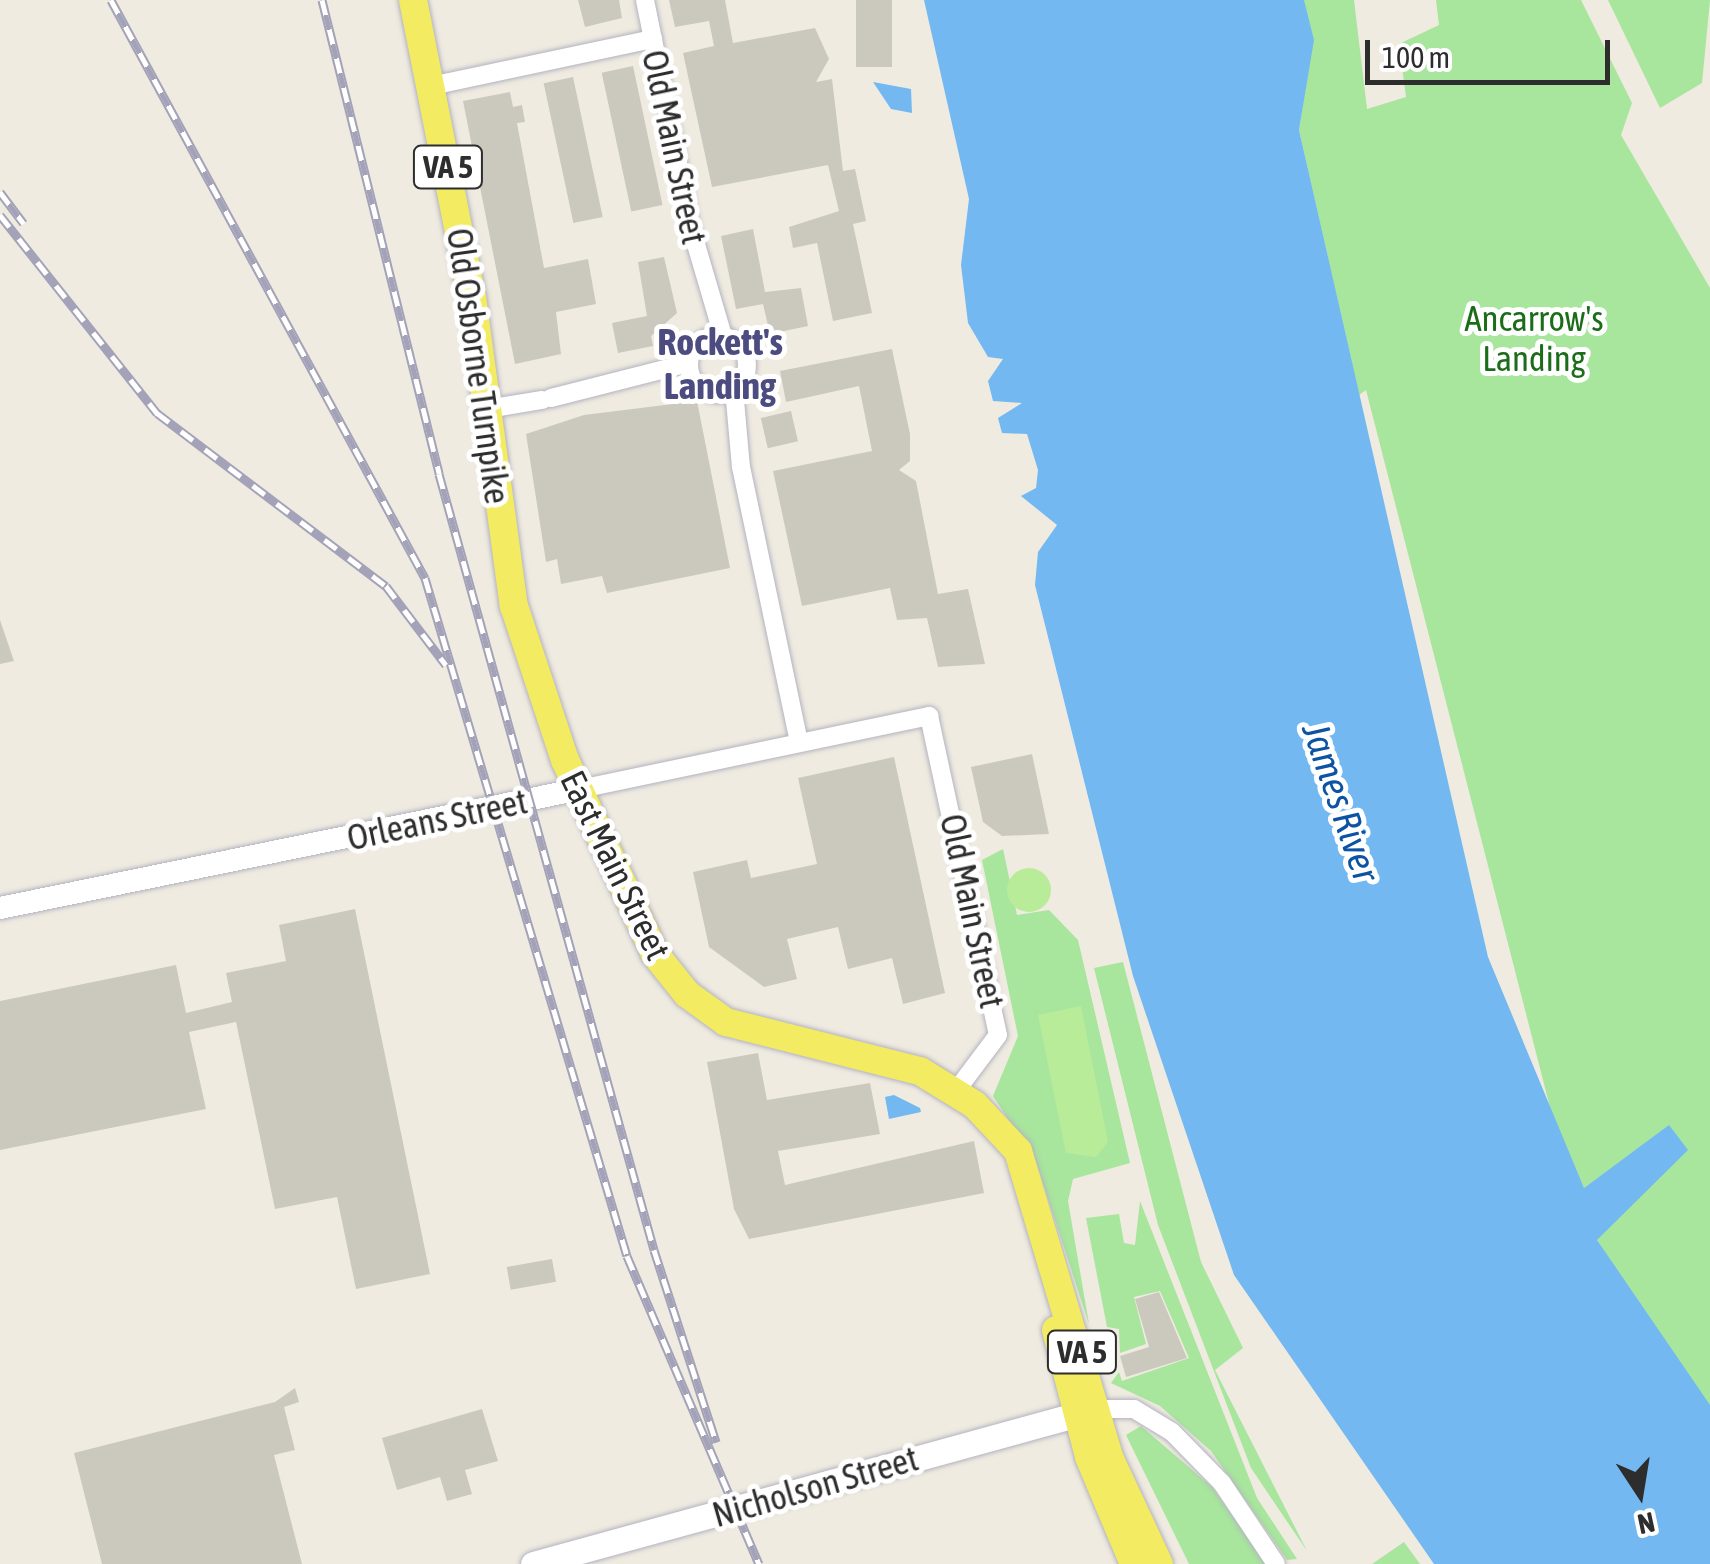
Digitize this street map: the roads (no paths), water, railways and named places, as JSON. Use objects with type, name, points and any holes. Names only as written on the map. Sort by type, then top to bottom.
[{"type":"main road","name":"Old Osborne Turnpike","points":[[413,0],[487,410],[503,551],[531,674]]},
{"type":"main road","name":"East Main Street","points":[[531,674],[655,954],[706,1010],[775,1041],[904,1064],[956,1091],[1004,1142],[1134,1564]]},
{"type":"main road","name":"East Main Street","points":[[1088,1411],[1159,1564]]},
{"type":"main road","name":"Nicholson Street","points":[[533,1564],[1088,1411]]},
{"type":"street","name":"Old Main Street","points":[[644,0],[707,293],[724,336],[746,359],[725,392],[800,742]]},
{"type":"street","points":[[430,86],[653,39]]},
{"type":"street","name":"Old Main Street","points":[[690,372],[704,338],[707,293]]},
{"type":"street","points":[[704,338],[724,336]]},
{"type":"street","points":[[487,410],[690,372],[725,392]]},
{"type":"street","name":"Old Main Street","points":[[931,718],[998,1036],[956,1091]]},
{"type":"street","name":"Orleans Street","points":[[0,908],[931,718]]},
{"type":"street","points":[[1088,1411],[1134,1409],[1172,1432],[1211,1470],[1276,1564]]},
{"type":"water","name":"James River","points":[[924,0],[1304,0],[1314,40],[1299,130],[1488,957],[1584,1188],[1669,1125],[1688,1150],[1597,1240],[1710,1405],[1710,1564],[1434,1564],[1234,1275],[1133,976],[1035,585],[1038,552],[1057,525],[1021,496],[1036,488],[1038,470],[1027,434],[1002,433],[998,418],[1022,403],[993,401],[988,381],[1003,359],[988,357],[968,323],[961,265],[969,199]]},
{"type":"water","points":[[873,82],[911,89],[912,113],[891,109]]},
{"type":"water","points":[[894,1095],[921,1112],[889,1119],[885,1097]]},
{"type":"railway","points":[[111,0],[425,578],[627,1256],[759,1564]]},
{"type":"railway","points":[[322,0],[439,474],[654,1250],[716,1442]]},
{"type":"railway","points":[[0,192],[23,223]]},
{"type":"railway","points":[[0,215],[157,413],[386,586],[446,665]]},
{"type":"district","name":"Rockett's Landing","points":[[720,364]]},
{"type":"park label","name":"Ancarrow's Landing","points":[[1534,338]]}]
